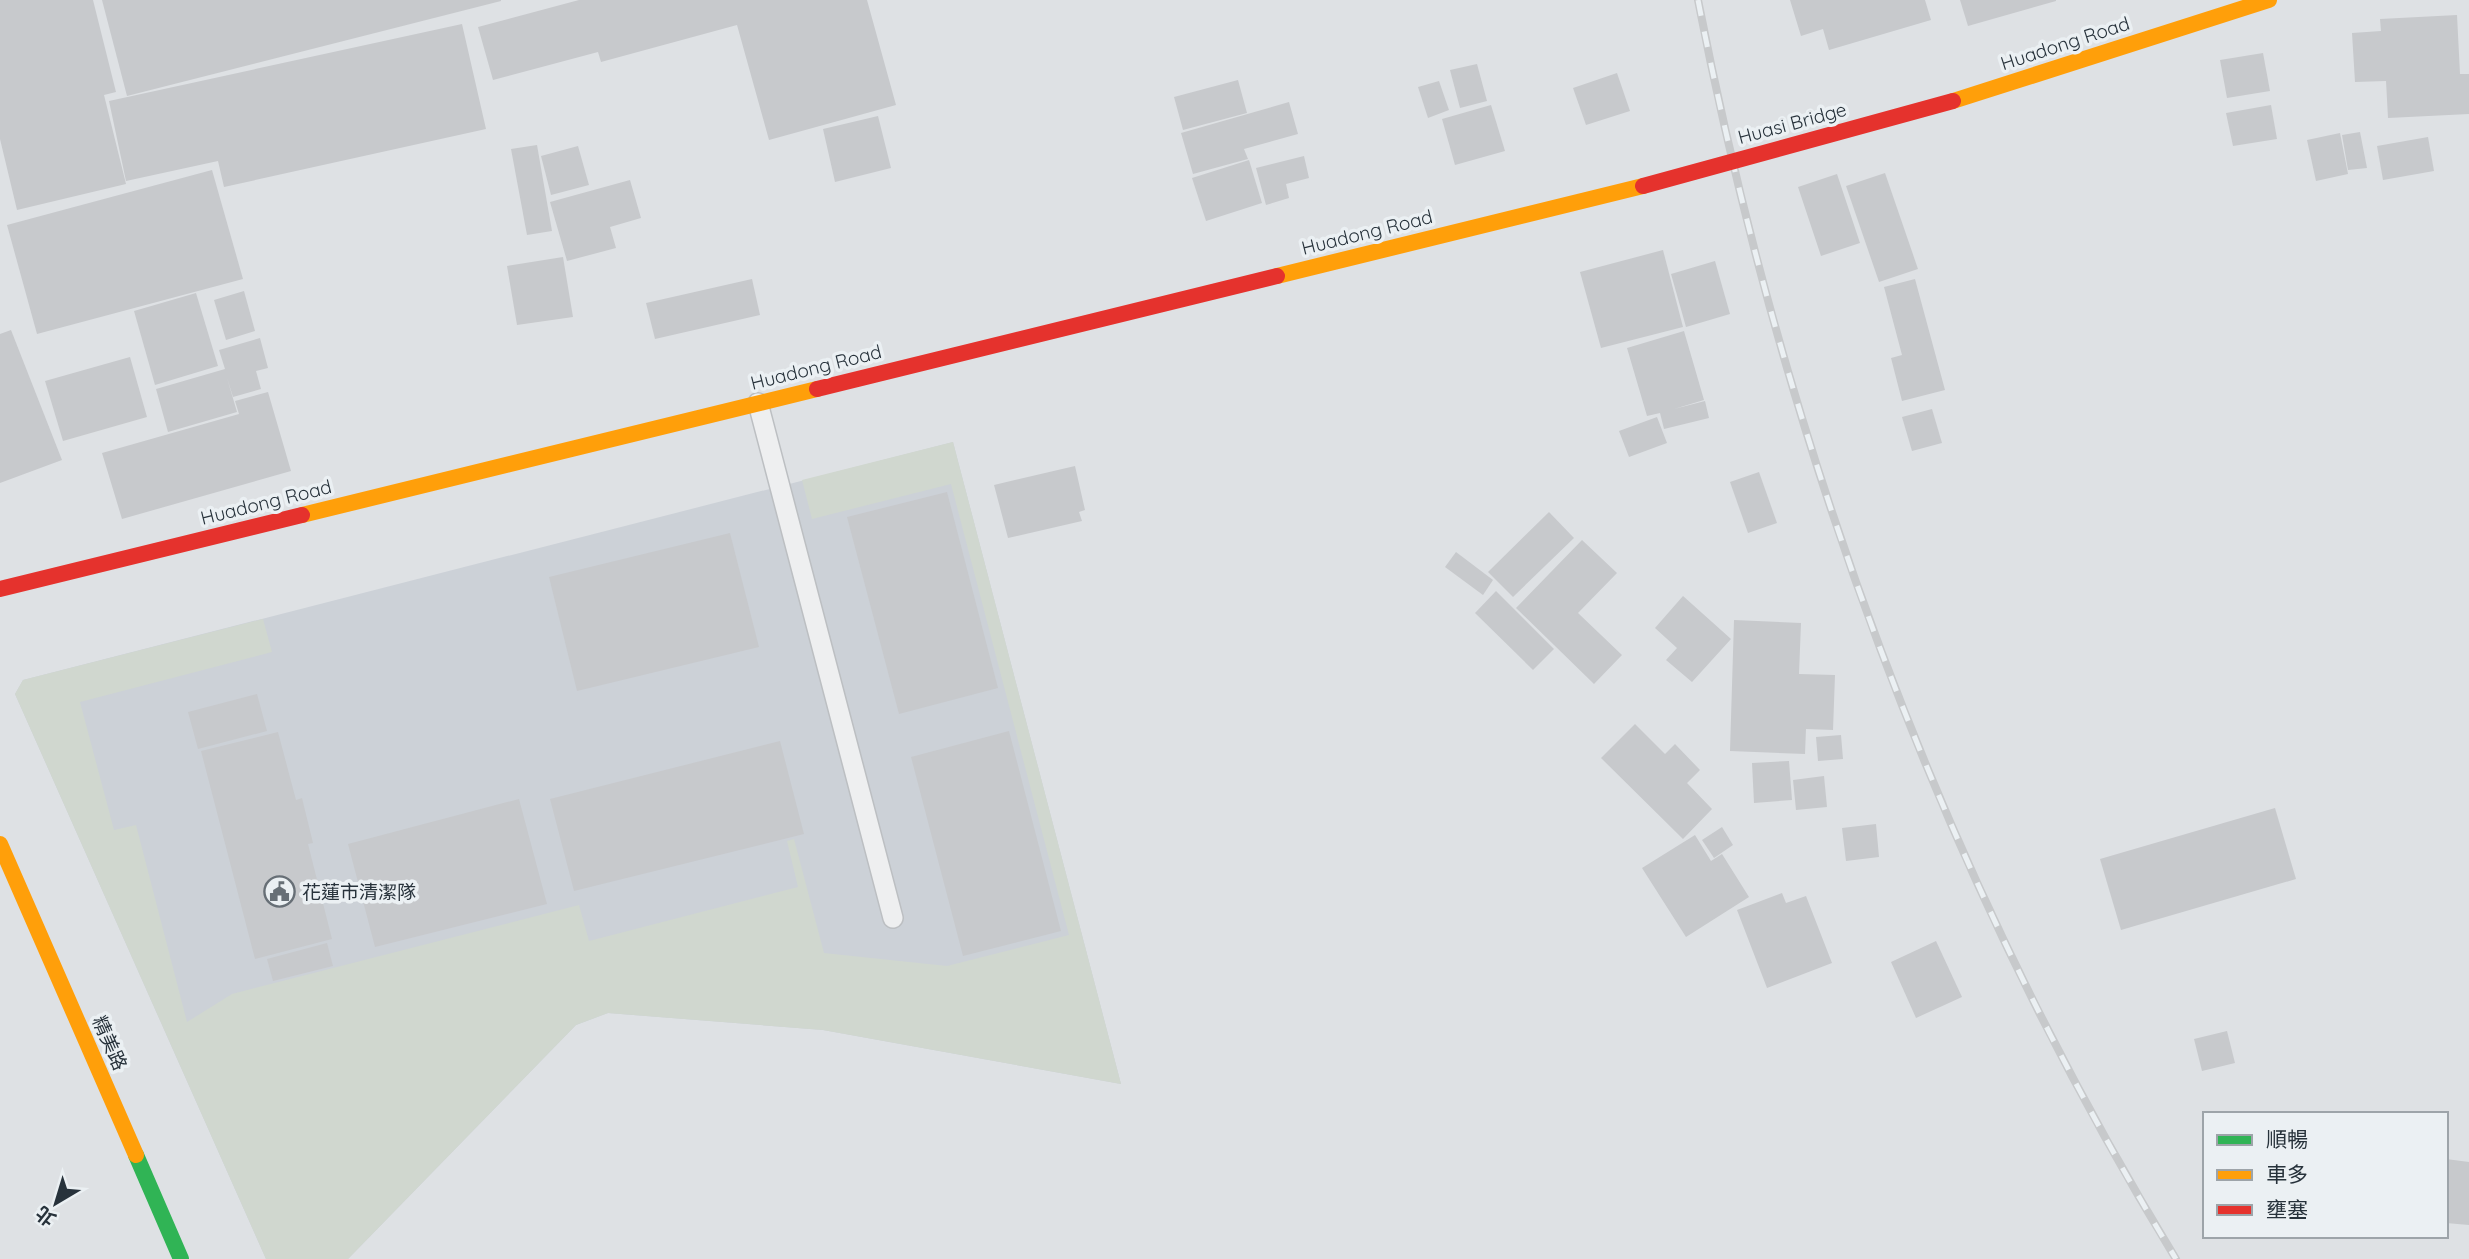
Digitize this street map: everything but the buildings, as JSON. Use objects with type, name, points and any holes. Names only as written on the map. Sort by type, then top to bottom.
[{"type":"street","name":"Huadong Road","points":[[1953,101],[2269,0]]},
{"type":"street","name":"Huasi Bridge","points":[[1643,186],[1953,101]]},
{"type":"street","name":"Huadong Road","points":[[0,589],[1643,186]]},
{"type":"street","name":"精美路","points":[[0,844],[181,1259]]},
{"type":"lane","points":[[758,403],[893,918]]},
{"type":"shaded area","points":[[953,442],[1121,1084],[823,1030],[608,1013],[576,1025],[348,1259],[266,1259],[15,694],[23,680]]},
{"type":"shaded area","points":[[953,442],[1121,1084],[823,1030],[608,1013],[576,1025],[348,1259],[266,1259],[15,694],[23,680],[263,619],[272,652],[80,702],[114,830],[136,825],[187,1022],[232,994],[579,905],[589,941],[798,887],[787,841],[794,839],[824,953],[947,966],[1069,935],[951,484],[812,519],[802,480]]},
{"type":"railway","points":[[1698,0],[1734,165],[1776,329],[1825,491],[1881,651],[1944,808],[2014,962],[2092,1112],[2176,1259]]},
{"type":"traffic: fast","points":[[136,1155],[181,1259]]},
{"type":"traffic: slow","points":[[1953,101],[2269,0]]},
{"type":"traffic: slow","points":[[1277,276],[1643,186]]},
{"type":"traffic: slow","points":[[302,515],[817,389]]},
{"type":"traffic: slow","points":[[0,844],[136,1155]]},
{"type":"traffic: jam","points":[[1643,186],[1953,101]]},
{"type":"traffic: jam","points":[[817,389],[1277,276]]},
{"type":"traffic: jam","points":[[0,589],[302,515]]},
{"type":"place","name":"花蓮市清潔隊","points":[[279,892]]}]
